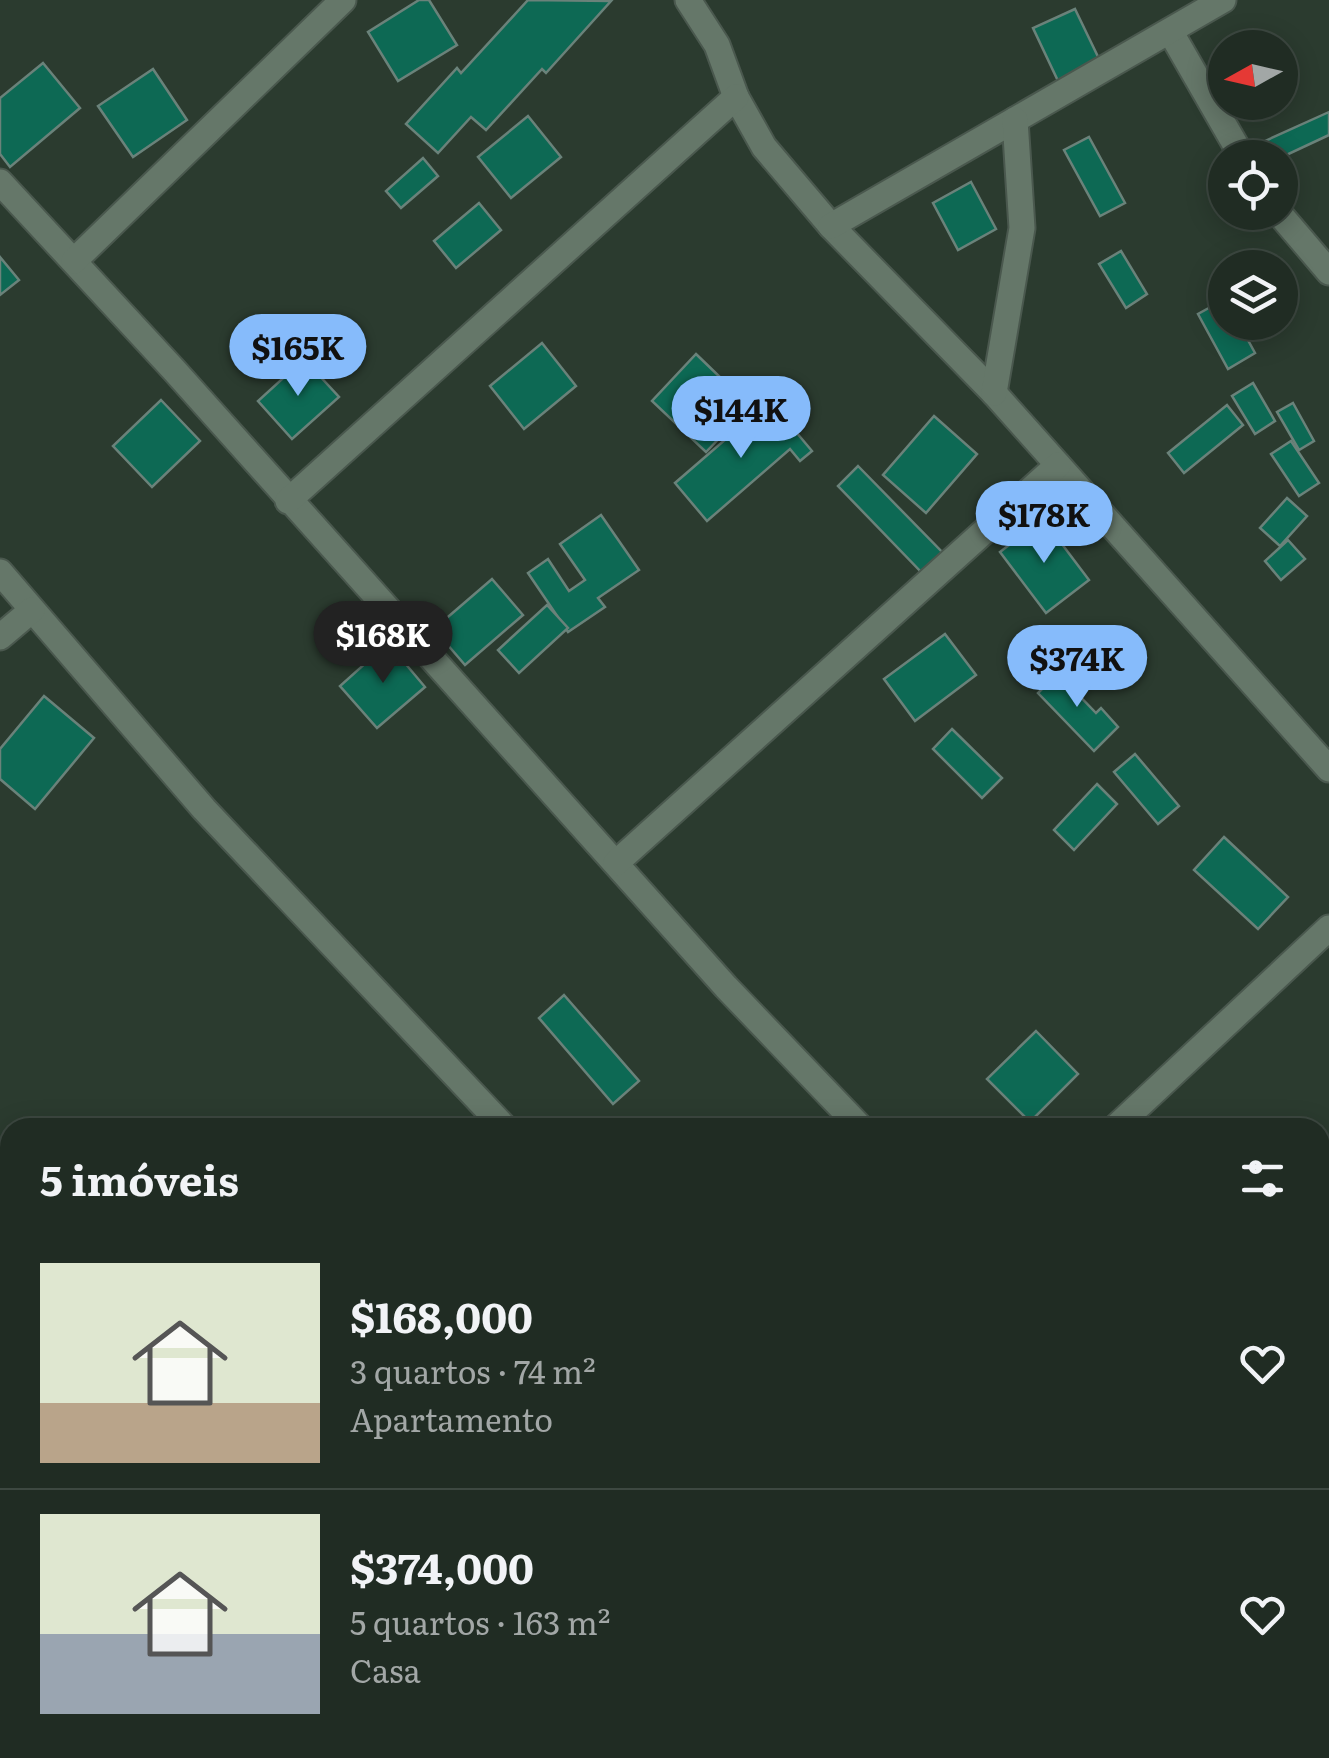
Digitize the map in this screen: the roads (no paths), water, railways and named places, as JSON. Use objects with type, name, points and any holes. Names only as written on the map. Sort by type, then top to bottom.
[{"type":"street","points":[[74,261],[343,0]]},
{"type":"street","points":[[688,0],[717,45],[736,97],[764,146],[831,226],[994,393],[1329,768]]},
{"type":"street","points":[[831,226],[1223,0]]},
{"type":"street","points":[[1170,30],[1233,140]]},
{"type":"street","points":[[288,501],[736,97]]},
{"type":"street","points":[[994,393],[1022,228],[1016,120]]},
{"type":"street","points":[[0,182],[726,988],[850,1118]]},
{"type":"street","points":[[1293,230],[1329,272]]},
{"type":"street","points":[[616,863],[1058,465]]},
{"type":"street","points":[[0,572],[204,809],[495,1118]]},
{"type":"street","points":[[0,637],[32,610]]},
{"type":"street","points":[[1126,1118],[1329,928]]}]
